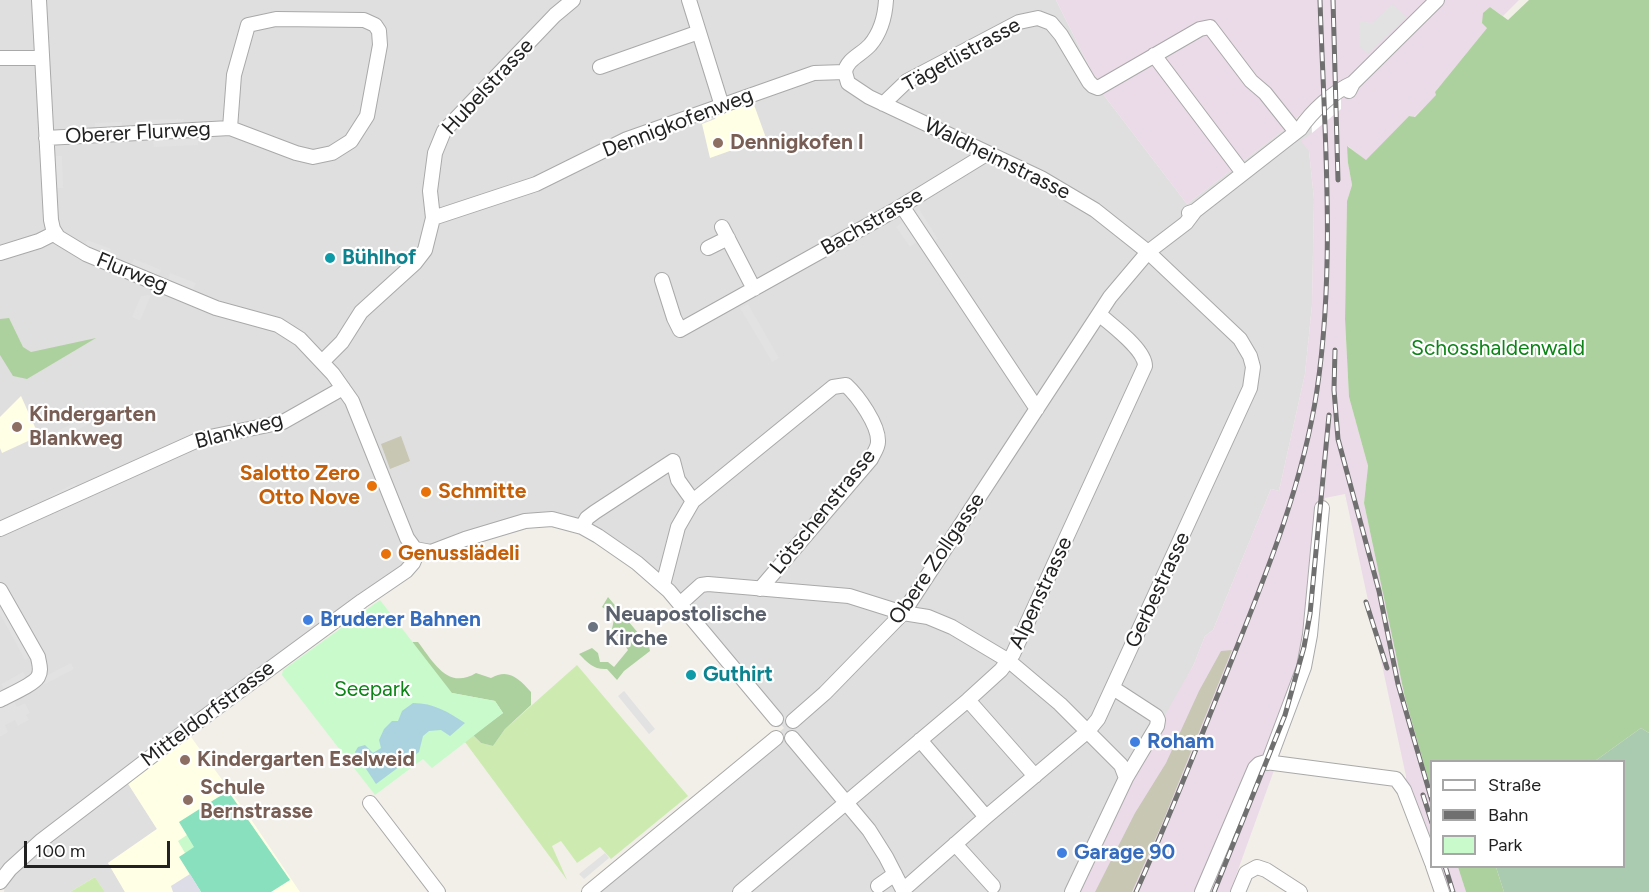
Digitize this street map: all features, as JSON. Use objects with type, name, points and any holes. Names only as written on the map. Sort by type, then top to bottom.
[{"type":"street","name":"Oberer Flurweg","points":[[39,0],[51,220],[55,233]]},
{"type":"street","name":"Hubelstrasse","points":[[322,362],[342,342],[361,312],[420,258],[428,241],[434,218],[430,191],[435,153],[444,131],[555,15],[573,0]]},
{"type":"street","points":[[689,0],[722,106]]},
{"type":"street","points":[[844,72],[848,63],[867,48],[878,33],[884,16],[886,0]]},
{"type":"street","name":"Obere Zollgasse","points":[[794,721],[825,693],[903,613],[1099,314],[1148,252],[1154,239],[1181,217],[1195,211],[1298,131],[1306,119],[1341,89],[1353,83],[1437,0]]},
{"type":"street","name":"Oberer Flurweg","points":[[46,138],[230,128],[296,153],[313,157],[332,153],[351,141],[368,116],[380,45],[379,31],[375,25],[364,20],[276,19],[248,25],[234,75],[230,128]]},
{"type":"street","name":"Tägetlistrasse","points":[[883,104],[908,81],[972,45],[1028,19],[1045,19],[1051,22],[1093,86],[1098,88],[1200,29],[1210,27],[1251,81],[1265,93],[1298,131]]},
{"type":"street","points":[[600,67],[699,32]]},
{"type":"street","points":[[1154,55],[1243,173]]},
{"type":"street","points":[[0,58],[42,58]]},
{"type":"street","name":"Dennigkofenweg","points":[[434,218],[536,184],[627,139],[814,73],[844,72]]},
{"type":"street","name":"Waldheimstrasse","points":[[844,72],[850,85],[883,104],[1070,194],[1148,252]]},
{"type":"street","name":"Bachstrasse","points":[[662,280],[680,330],[902,206],[988,153]]},
{"type":"street","points":[[902,206],[1037,409]]},
{"type":"street","points":[[0,254],[55,233]]},
{"type":"street","name":"Flurweg","points":[[55,233],[62,240],[86,254],[216,308],[269,321],[293,333],[322,362],[343,388],[359,416],[409,542],[418,551]]},
{"type":"street","points":[[708,248],[725,233],[754,290]]},
{"type":"street","name":"Gerbestrasse","points":[[903,891],[954,844],[1088,731],[1098,719],[1253,378],[1250,356],[1240,339],[1148,252]]},
{"type":"street","name":"Alpenstrasse","points":[[740,892],[847,804],[968,700],[1009,661],[1144,371],[1143,356],[1099,314]]},
{"type":"street","name":"Lötschenstrasse","points":[[693,501],[833,387],[846,385],[857,395],[876,431],[879,444],[870,459],[760,589]]},
{"type":"street","name":"Blankweg","points":[[0,529],[200,439],[284,422],[343,388]]},
{"type":"street","points":[[582,527],[587,518],[595,512],[673,461],[678,480],[693,501],[678,527],[663,585]]},
{"type":"street","points":[[1268,763],[1304,667],[1310,635],[1322,508]]},
{"type":"street","points":[[418,551],[435,551],[483,533],[538,519],[562,520],[582,527],[637,563],[663,585],[776,719]]},
{"type":"street","name":"Mitteldorfstrasse","points":[[0,882],[10,869],[42,840],[160,750],[406,571],[413,563],[418,551]]},
{"type":"street","points":[[680,604],[703,584],[838,595],[860,599],[903,613],[928,617],[952,627],[1009,661],[1088,731],[1124,773]]},
{"type":"street","points":[[0,590],[38,657],[40,668],[38,676],[33,681],[0,700]]},
{"type":"street","points":[[1072,892],[1124,773],[1158,726],[1156,716],[1113,688]]},
{"type":"street","points":[[968,700],[1035,776]]},
{"type":"street","points":[[783,716],[794,721],[796,728],[792,738],[784,741],[776,738],[771,728],[776,719],[783,716]]},
{"type":"street","points":[[589,892],[776,738]]},
{"type":"street","points":[[792,738],[873,836],[903,891]]},
{"type":"street","points":[[920,740],[986,817]]},
{"type":"street","points":[[1202,892],[1255,768],[1259,764],[1268,763],[1396,779],[1404,790],[1430,860]]},
{"type":"street","points":[[370,803],[438,892]]},
{"type":"street","points":[[954,844],[993,886]]},
{"type":"street","points":[[1238,892],[1246,873],[1257,867],[1266,870],[1300,892]]},
{"type":"street","points":[[1433,868],[1442,892]]},
{"type":"street","points":[[878,886],[895,874]]},
{"type":"shaded area","points":[[0,0],[1056,0],[1103,94],[1187,204],[1311,106],[1312,133],[1309,151],[1314,199],[1312,305],[1305,374],[1279,491],[1271,489],[1213,630],[1205,636],[1194,664],[1077,892],[588,892],[784,728],[659,580],[576,521],[499,526],[411,562],[0,873]]},
{"type":"shaded area","points":[[1056,0],[1519,0],[1503,16],[1490,7],[1487,28],[1435,92],[1437,95],[1414,117],[1409,116],[1366,161],[1348,146],[1352,185],[1347,201],[1345,319],[1349,397],[1368,466],[1364,503],[1405,698],[1430,786],[1430,854],[1406,788],[1406,776],[1345,494],[1325,498],[1311,668],[1230,892],[1077,892],[1134,770],[1194,664],[1205,636],[1213,630],[1271,489],[1279,491],[1305,374],[1312,305],[1314,199],[1309,151],[1301,141],[1312,133],[1310,106],[1281,132],[1187,204],[1103,94]]},
{"type":"shaded area","points":[[1392,4],[1407,17],[1368,54],[1359,46],[1360,21],[1372,23]]},
{"type":"shaded area","points":[[753,102],[766,138],[710,158],[702,124],[715,119],[717,115]]},
{"type":"shaded area","points":[[183,119],[184,127],[136,128],[136,120]]},
{"type":"shaded area","points":[[122,122],[122,130],[95,131],[95,123]]},
{"type":"shaded area","points":[[198,139],[198,145],[154,147],[153,141]]},
{"type":"shaded area","points":[[52,156],[62,156],[63,188],[53,188]]},
{"type":"shaded area","points":[[919,209],[938,239],[932,243],[913,213]]},
{"type":"shaded area","points":[[904,221],[918,241],[910,247],[896,227]]},
{"type":"shaded area","points":[[87,240],[111,249],[109,255],[85,246]]},
{"type":"shaded area","points":[[134,259],[161,270],[158,276],[131,265]]},
{"type":"shaded area","points":[[170,273],[196,283],[193,290],[168,280]]},
{"type":"shaded area","points":[[151,295],[140,321],[132,317],[141,296]]},
{"type":"shaded area","points":[[748,304],[779,358],[772,362],[740,308]]},
{"type":"shaded area","name":"Kindergarten Blankweg","points":[[21,396],[39,436],[2,453],[0,417]]},
{"type":"shaded area","points":[[97,411],[101,418],[59,439],[55,432]]},
{"type":"shaded area","points":[[401,436],[410,461],[390,469],[381,444]]},
{"type":"shaded area","points":[[75,483],[78,490],[30,513],[26,507],[50,499],[49,496]]},
{"type":"shaded area","points":[[0,600],[31,657],[25,660],[0,614]]},
{"type":"shaded area","points":[[1232,650],[1132,892],[1095,892],[1135,813],[1166,763],[1199,691],[1221,651]]},
{"type":"shaded area","points":[[71,663],[74,669],[43,685],[40,679]]},
{"type":"shaded area","points":[[23,672],[27,679],[5,691],[1,684]]},
{"type":"shaded area","points":[[624,691],[655,729],[649,734],[618,696]]},
{"type":"shaded area","points":[[14,701],[17,707],[25,703],[30,713],[26,715],[29,720],[18,726],[15,720],[5,725],[8,732],[0,737],[0,708]]},
{"type":"shaded area","points":[[1641,728],[1649,733],[1649,892],[1504,892],[1496,868],[1625,868],[1625,760],[1596,760]]},
{"type":"shaded area","name":"Schule Bernstrasse","points":[[191,737],[300,892],[125,892],[108,863],[157,829],[127,782]]},
{"type":"shaded area","points":[[127,782],[157,829],[108,863],[125,892],[105,892],[95,877],[70,892],[4,892],[5,885],[28,860]]},
{"type":"shaded area","points":[[605,853],[609,858],[584,879],[579,874]]},
{"type":"shaded area","points":[[1435,868],[1458,868],[1466,892],[1445,892]]},
{"type":"shaded area","points":[[190,874],[201,892],[173,892],[171,886]]},
{"type":"green space","name":"Schosshaldenwald","points":[[1529,0],[1649,0],[1649,733],[1641,728],[1596,760],[1430,760],[1430,786],[1405,698],[1364,503],[1368,466],[1349,397],[1345,319],[1347,201],[1352,185],[1347,146],[1366,160],[1409,116],[1415,117],[1436,95],[1435,92],[1487,28],[1482,23],[1483,13],[1490,7],[1508,20]]},
{"type":"green space","points":[[9,318],[23,347],[31,352],[96,338],[27,379],[13,376],[0,355],[0,319]]},
{"type":"green space","points":[[608,597],[649,646],[650,651],[624,671],[617,680],[607,669],[595,667],[579,654],[592,648],[598,653],[600,662],[608,662],[614,667],[628,650],[623,643],[625,634],[615,636],[612,629],[614,619],[602,607]]},
{"type":"green space","name":"Seepark","points":[[380,600],[452,693],[495,701],[503,713],[432,768],[423,759],[375,795],[282,675],[283,670]]},
{"type":"green space","points":[[413,642],[418,642],[436,666],[450,676],[466,677],[476,673],[491,678],[503,674],[513,676],[531,692],[531,705],[505,729],[493,746],[481,743],[473,735],[503,713],[495,701],[452,693],[327,707]]},
{"type":"green space","points":[[577,665],[688,796],[611,859],[600,847],[577,863],[561,841],[552,846],[567,880],[465,742],[473,735],[481,743],[493,746],[505,729]]},
{"type":"green space","points":[[228,791],[290,880],[271,892],[201,892],[179,857],[194,847],[179,822]]},
{"type":"green space","points":[[187,835],[195,847],[185,853],[178,841]]},
{"type":"green space","points":[[1458,868],[1496,868],[1504,892],[1466,892]]},
{"type":"green space","points":[[95,877],[105,892],[70,892]]},
{"type":"water","points":[[413,703],[434,706],[465,723],[450,736],[441,730],[429,731],[423,736],[419,752],[376,784],[355,752],[358,747],[365,745],[373,753],[381,748],[379,740],[384,729],[392,721],[398,721],[402,711]]},
{"type":"pier","points":[[1341,80],[1341,109],[1312,133],[1311,106]]},
{"type":"railway","points":[[1136,892],[1182,785],[1266,572],[1302,464],[1310,427],[1323,342],[1326,293],[1326,146],[1320,0]]},
{"type":"railway","points":[[1333,0],[1338,180]]},
{"type":"railway","points":[[1335,350],[1334,390],[1338,439],[1379,591],[1398,684],[1430,794]]},
{"type":"railway","points":[[1214,892],[1285,715],[1304,647],[1310,614],[1329,415]]},
{"type":"railway","points":[[1366,602],[1387,668]]},
{"type":"railway","points":[[1423,795],[1430,817]]},
{"type":"railway","points":[[1446,868],[1453,892]]},
{"type":"place","name":"Dennigkofen I","points":[[718,143]]},
{"type":"place","name":"Bühlhof","points":[[330,258]]},
{"type":"place","name":"Kindergarten Blankweg","points":[[17,427]]},
{"type":"place","name":"Salotto Zero Otto Nove","points":[[372,486]]},
{"type":"place","name":"Schmitte","points":[[426,492]]},
{"type":"place","name":"Genusslädeli","points":[[386,554]]},
{"type":"place","name":"Bruderer Bahnen","points":[[308,620]]},
{"type":"place","name":"Neuapostolische Kirche","points":[[593,627]]},
{"type":"place","name":"Guthirt","points":[[691,675]]},
{"type":"place","name":"Roham","points":[[1135,742]]},
{"type":"place","name":"Kindergarten Eselweid","points":[[185,760]]},
{"type":"place","name":"Schule Bernstrasse","points":[[188,800]]},
{"type":"place","name":"Garage 90","points":[[1062,853]]}]
